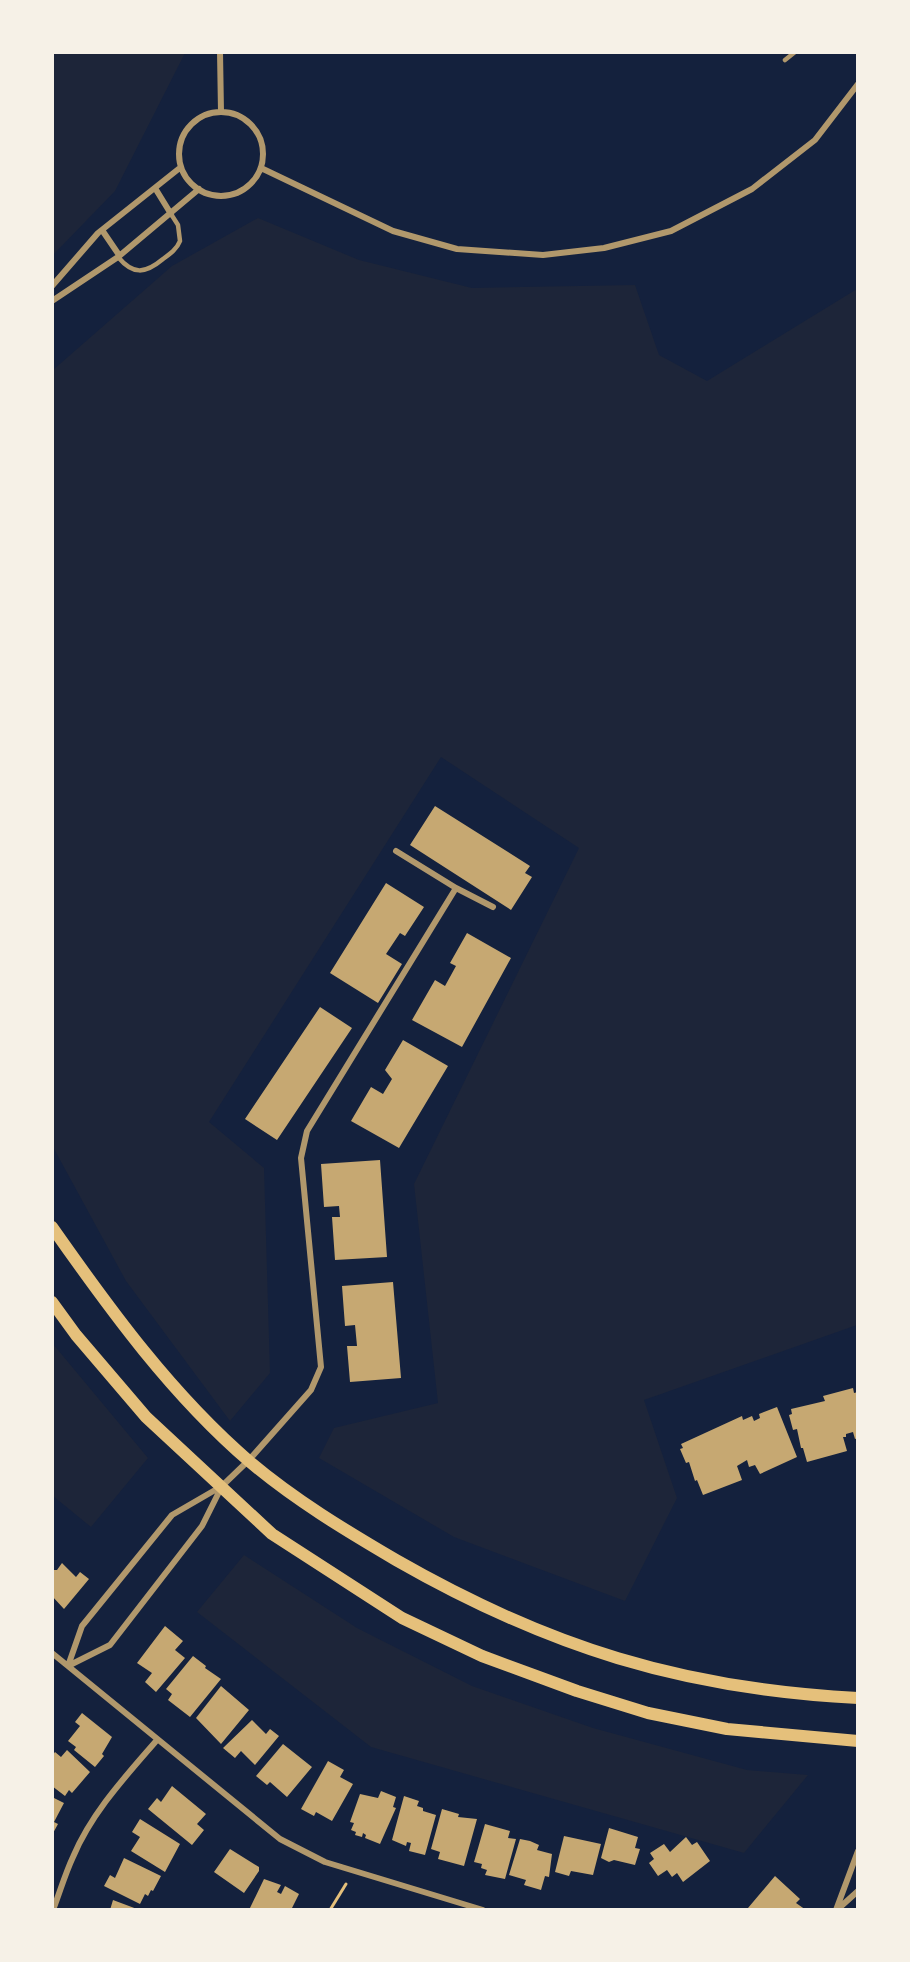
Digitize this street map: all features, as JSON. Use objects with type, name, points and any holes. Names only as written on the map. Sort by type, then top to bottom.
[{"type":"main road","points":[[52,1227],[123,1327],[208,1421],[249,1460],[293,1496],[352,1535],[447,1589],[523,1626],[601,1655],[674,1675],[748,1688],[858,1698]]},
{"type":"main road","points":[[52,1302],[76,1335],[146,1417],[272,1534],[402,1618],[482,1656],[577,1691],[648,1713],[727,1729],[858,1741]]},
{"type":"street","points":[[220,52],[221,112]]},
{"type":"street","points":[[261,168],[393,231],[457,249],[543,255],[604,248],[671,231],[752,189],[815,140],[858,84]]},
{"type":"street","points":[[221,112],[237,115],[248,122],[262,143],[261,168],[250,184],[235,194],[223,196],[199,189],[191,183],[181,166],[179,153],[188,128],[198,119],[221,112]]},
{"type":"street","points":[[52,286],[102,230],[181,166]]},
{"type":"street","points":[[155,188],[171,214]]},
{"type":"street","points":[[52,302],[118,256],[199,189]]},
{"type":"street","points":[[102,230],[118,256]]},
{"type":"street","points":[[396,851],[456,888],[493,907]]},
{"type":"street","points":[[68,1666],[82,1626],[172,1515],[222,1486],[249,1460],[311,1390],[321,1367],[300,1158],[307,1131],[456,888]]},
{"type":"street","points":[[68,1666],[110,1645],[202,1526],[222,1486]]},
{"type":"street","points":[[52,1653],[280,1839],[334,1865],[483,1910]]},
{"type":"street","points":[[53,1910],[73,1856],[84,1836],[113,1791],[157,1740]]},
{"type":"street","points":[[837,1910],[858,1851]]},
{"type":"street","points":[[837,1910],[858,1891]]},
{"type":"lane","points":[[785,60],[795,52]]},
{"type":"lane","points":[[118,256],[131,270],[141,272],[152,268],[180,241],[178,225],[171,214]]},
{"type":"path","points":[[330,1910],[346,1884]]},
{"type":"shaded area","points":[[53,52],[185,53],[115,191],[53,255]]},
{"type":"shaded area","points":[[258,218],[359,260],[472,288],[635,285],[659,355],[707,381],[857,289],[857,1325],[644,1400],[677,1498],[625,1601],[454,1537],[319,1458],[334,1428],[438,1403],[414,1184],[579,848],[441,757],[209,1122],[264,1168],[270,1373],[230,1421],[126,1281],[53,1147],[53,370],[172,266]]},
{"type":"shaded area","points":[[53,1344],[148,1458],[91,1527],[53,1496]]},
{"type":"shaded area","points":[[244,1555],[357,1628],[472,1686],[593,1728],[747,1770],[808,1775],[744,1853],[371,1747],[197,1612]]},
{"type":"building","points":[[435,806],[530,866],[525,873],[532,877],[511,910],[410,845]]},
{"type":"building","points":[[386,883],[424,907],[405,936],[400,933],[386,954],[402,964],[378,1003],[330,973]]},
{"type":"building","points":[[467,933],[511,958],[462,1047],[412,1020],[435,980],[445,986],[456,966],[450,963]]},
{"type":"building","points":[[320,1007],[352,1028],[277,1140],[245,1119]]},
{"type":"building","points":[[403,1040],[448,1066],[399,1148],[351,1121],[371,1087],[383,1094],[392,1079],[385,1070]]},
{"type":"building","points":[[380,1160],[387,1257],[335,1260],[332,1217],[340,1217],[339,1206],[324,1207],[321,1164]]},
{"type":"building","points":[[393,1282],[401,1378],[350,1382],[347,1346],[357,1346],[355,1325],[345,1326],[342,1286]]},
{"type":"building","points":[[853,1388],[854,1393],[858,1392],[858,1438],[855,1439],[853,1432],[846,1434],[846,1437],[843,1437],[847,1451],[807,1462],[797,1429],[793,1430],[789,1415],[792,1414],[791,1409],[825,1401],[823,1396]]},
{"type":"building","points":[[777,1407],[797,1457],[760,1474],[755,1465],[749,1467],[747,1460],[737,1466],[742,1480],[703,1495],[697,1480],[695,1481],[689,1462],[686,1463],[680,1449],[683,1448],[681,1444],[742,1416],[743,1420],[752,1416],[754,1421],[760,1418],[759,1414]]},
{"type":"building","points":[[62,1563],[76,1577],[80,1572],[89,1579],[64,1609],[52,1596],[52,1570],[57,1570]]},
{"type":"building","points":[[165,1626],[183,1641],[175,1650],[185,1658],[156,1692],[145,1682],[152,1673],[137,1663]]},
{"type":"building","points":[[193,1656],[221,1679],[190,1717],[168,1700],[172,1694],[166,1689]]},
{"type":"building","points":[[221,1686],[249,1710],[221,1744],[196,1718]]},
{"type":"building","points":[[82,1713],[112,1737],[102,1754],[104,1756],[95,1767],[74,1750],[76,1747],[68,1741],[80,1726],[75,1722]]},
{"type":"building","points":[[252,1720],[266,1734],[270,1729],[279,1736],[255,1765],[241,1751],[235,1758],[223,1748]]},
{"type":"building","points":[[283,1744],[312,1767],[287,1797],[270,1782],[267,1785],[256,1776]]},
{"type":"building","points":[[67,1750],[90,1772],[72,1793],[69,1790],[65,1796],[52,1786],[52,1756],[55,1752],[61,1757]]},
{"type":"building","points":[[328,1761],[344,1770],[340,1777],[353,1784],[332,1821],[316,1812],[314,1816],[301,1809]]},
{"type":"building","points":[[172,1786],[206,1814],[197,1824],[204,1830],[192,1845],[148,1809],[157,1798],[161,1802]]},
{"type":"building","points":[[381,1791],[396,1797],[393,1807],[396,1808],[380,1844],[365,1838],[366,1835],[363,1833],[362,1837],[355,1835],[356,1832],[351,1830],[354,1823],[350,1822],[360,1794],[378,1798]]},
{"type":"building","points":[[404,1796],[419,1801],[417,1806],[423,1808],[423,1811],[436,1815],[425,1855],[409,1851],[411,1843],[407,1842],[406,1846],[392,1840]]},
{"type":"building","points":[[52,1797],[64,1803],[54,1822],[58,1824],[52,1835]]},
{"type":"building","points":[[442,1809],[459,1814],[458,1817],[477,1819],[464,1866],[438,1859],[440,1852],[431,1849]]},
{"type":"building","points":[[140,1819],[180,1844],[165,1872],[131,1851],[140,1837],[132,1832]]},
{"type":"building","points":[[485,1824],[510,1831],[508,1838],[516,1839],[505,1879],[485,1875],[487,1870],[481,1868],[482,1864],[474,1862]]},
{"type":"building","points":[[609,1828],[638,1837],[635,1848],[640,1849],[635,1865],[614,1860],[609,1862],[601,1858]]},
{"type":"building","points":[[564,1836],[601,1844],[593,1875],[571,1871],[569,1876],[555,1872]]},
{"type":"building","points":[[686,1837],[692,1845],[697,1842],[710,1861],[683,1882],[677,1873],[672,1877],[667,1870],[658,1876],[649,1863],[654,1859],[650,1853],[664,1844],[670,1852]]},
{"type":"building","points":[[520,1839],[539,1845],[537,1850],[552,1854],[549,1877],[545,1876],[541,1890],[524,1885],[526,1880],[509,1875]]},
{"type":"building","points":[[230,1849],[259,1867],[259,1871],[244,1893],[214,1872]]},
{"type":"building","points":[[124,1858],[161,1876],[153,1891],[151,1890],[148,1896],[145,1894],[140,1904],[104,1886],[110,1875],[115,1878]]},
{"type":"building","points":[[775,1876],[800,1899],[796,1903],[806,1910],[748,1908]]},
{"type":"building","points":[[264,1879],[281,1885],[277,1892],[281,1894],[285,1886],[299,1894],[291,1910],[249,1910]]},
{"type":"building","points":[[113,1900],[137,1909],[137,1910],[110,1910]]}]
